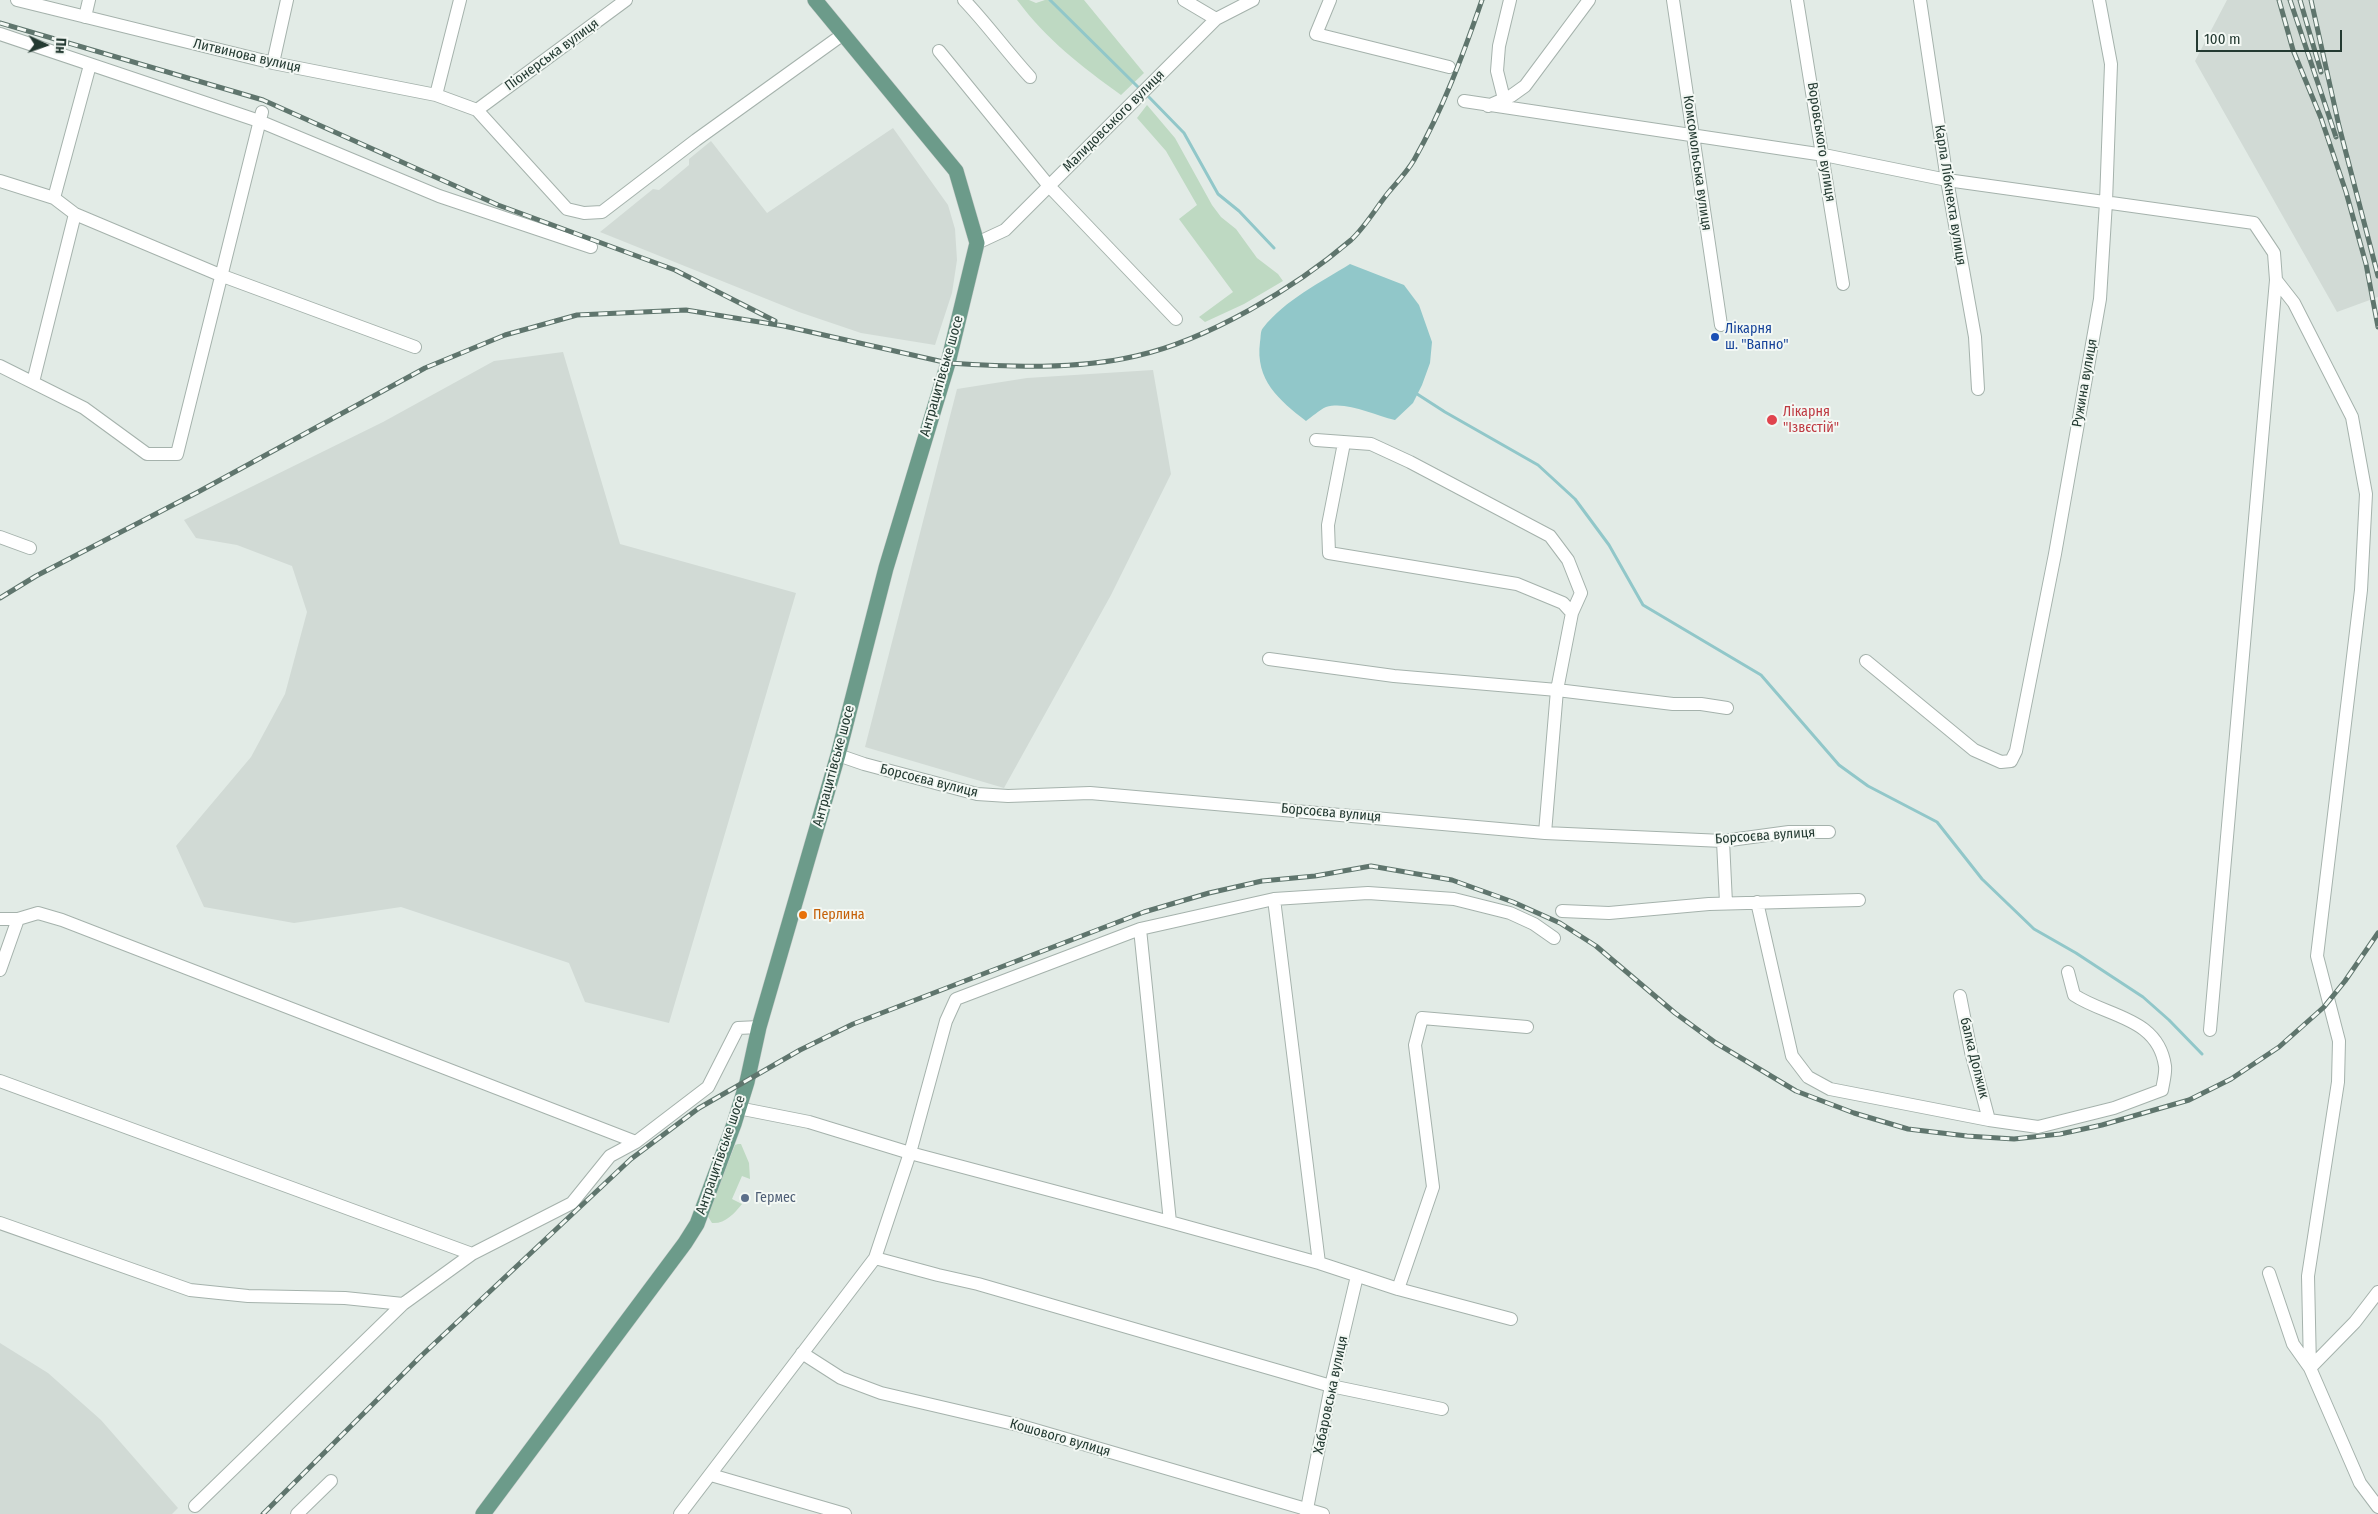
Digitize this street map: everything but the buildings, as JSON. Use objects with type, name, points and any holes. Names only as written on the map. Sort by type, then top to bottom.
[{"type":"main road","name":"Антрацитівське шосе","points":[[483,1514],[686,1243],[697,1224],[734,1124],[747,1082],[759,1027],[838,755],[886,568],[948,363],[977,243],[956,171],[815,0]]},
{"type":"street","name":"Литвинова вулиця","points":[[17,0],[273,63],[436,95],[477,110]]},
{"type":"street","points":[[85,17],[89,0]]},
{"type":"street","points":[[273,63],[287,0]]},
{"type":"street","points":[[436,95],[460,0]]},
{"type":"street","name":"Піонерська вулиця","points":[[477,110],[626,0]]},
{"type":"street","points":[[964,0],[984,20],[1010,56],[1030,77]]},
{"type":"street","points":[[1184,0],[1216,19]]},
{"type":"street","name":"Малидовського вулиця","points":[[977,243],[1004,230],[1216,19],[1253,0]]},
{"type":"street","points":[[1330,0],[1316,34],[1449,67]]},
{"type":"street","points":[[1504,99],[1496,71],[1498,46],[1510,0]]},
{"type":"street","points":[[1488,106],[1525,86],[1589,0]]},
{"type":"street","name":"Комсомольська вулиця","points":[[1673,0],[1721,325]]},
{"type":"street","name":"Воровського вулиця","points":[[1796,0],[1824,155],[1844,284]]},
{"type":"street","name":"Карла Лібкнехта вулиця","points":[[1920,0],[1947,180],[1975,338],[1978,389]]},
{"type":"street","name":"Ружина вулиця","points":[[1866,661],[1974,750],[2001,762],[2011,761],[2016,751],[2055,554],[2098,309],[2106,202],[2111,64],[2099,0]]},
{"type":"street","points":[[0,34],[90,65],[260,116],[438,196],[591,247]]},
{"type":"street","points":[[477,110],[567,209],[584,213],[602,212],[696,140],[842,35]]},
{"type":"street","points":[[939,51],[1049,186],[1176,319]]},
{"type":"street","points":[[54,198],[90,65]]},
{"type":"street","points":[[1464,101],[1693,137],[1824,155],[1947,180],[2254,223],[2274,253],[2276,280],[2210,1030]]},
{"type":"street","points":[[0,366],[84,408],[147,454],[177,454],[260,116]]},
{"type":"street","points":[[0,180],[54,198],[75,214],[220,275],[415,347]]},
{"type":"street","points":[[33,382],[75,214]]},
{"type":"street","points":[[2276,280],[2294,303],[2352,417],[2366,494],[2361,590],[2317,956],[2338,1041],[2338,1082],[2308,1276],[2310,1368]]},
{"type":"street","points":[[1316,440],[1371,444],[1550,536],[1568,560],[1581,593],[1572,612],[1557,690],[1545,832]]},
{"type":"street","points":[[1344,443],[1328,526],[1329,553],[1517,584],[1563,603],[1572,612]]},
{"type":"street","points":[[0,537],[30,548]]},
{"type":"street","points":[[1269,659],[1394,676],[1557,690],[1673,704],[1701,704],[1727,708]]},
{"type":"street","name":"Борсоєва вулиця","points":[[838,755],[864,764],[977,794],[1008,796],[1090,793],[1545,832],[1723,841],[1789,832],[1829,832]]},
{"type":"street","points":[[1723,841],[1726,903]]},
{"type":"street","points":[[680,1514],[875,1258],[910,1153],[946,1020],[956,999],[1140,929],[1274,899],[1368,893],[1454,899],[1510,913],[1534,924],[1554,938]]},
{"type":"street","points":[[1274,899],[1318,1263]]},
{"type":"street","points":[[1562,911],[1609,913],[1726,903],[1859,900]]},
{"type":"street","points":[[1757,902],[1792,1056],[1808,1077],[1830,1089],[1990,1120],[2038,1127],[2114,1108],[2162,1090],[2165,1066],[2156,1044],[2146,1029],[2126,1018],[2088,1004],[2074,995],[2068,972]]},
{"type":"street","points":[[0,918],[18,918],[38,913],[62,920],[636,1142]]},
{"type":"street","points":[[0,970],[18,918]]},
{"type":"street","points":[[1140,929],[1170,1222]]},
{"type":"street","name":"балка Должик","points":[[1960,996],[1971,1052],[1990,1120]]},
{"type":"street","points":[[1398,1289],[1433,1187],[1415,1045],[1422,1018],[1527,1027]]},
{"type":"street","points":[[195,1506],[403,1304],[472,1254],[572,1203],[610,1156],[636,1142],[708,1087],[738,1028],[759,1027]]},
{"type":"street","points":[[0,1081],[472,1254]]},
{"type":"street","points":[[738,1108],[809,1122],[910,1153],[1170,1222],[1318,1263],[1398,1289],[1511,1319]]},
{"type":"street","points":[[0,1222],[190,1290],[248,1296],[345,1298],[403,1304]]},
{"type":"street","points":[[875,1258],[978,1284],[1331,1386],[1442,1410]]},
{"type":"street","points":[[2269,1273],[2293,1344],[2310,1368],[2360,1484],[2378,1507]]},
{"type":"street","name":"Хабаровська вулиця","points":[[1307,1512],[1331,1386],[1357,1276]]},
{"type":"street","points":[[2310,1368],[2355,1322],[2378,1292]]},
{"type":"street","name":"Кошового вулиця","points":[[802,1353],[841,1378],[881,1393],[1018,1425],[1307,1512],[1323,1514]]},
{"type":"street","points":[[710,1475],[845,1514]]},
{"type":"street","points":[[297,1514],[331,1481]]},
{"type":"shaded area","points":[[2227,0],[2378,0],[2378,297],[2337,312],[2195,61]]},
{"type":"shaded area","points":[[893,128],[948,205],[955,229],[957,260],[952,293],[935,345],[861,333],[799,312],[600,232],[653,189],[659,190],[689,165],[689,159],[711,141],[767,213]]},
{"type":"shaded area","points":[[563,352],[620,544],[796,593],[669,1023],[585,1002],[569,963],[401,907],[294,923],[204,907],[176,846],[251,757],[285,694],[307,612],[292,566],[237,545],[196,538],[184,520],[383,422],[494,361]]},
{"type":"shaded area","points":[[1153,370],[1171,474],[1111,595],[1004,788],[865,747],[957,389],[1027,378]]},
{"type":"shaded area","points":[[0,1343],[48,1373],[101,1420],[178,1508],[172,1514],[0,1514]]},
{"type":"green space","points":[[1017,0],[1029,0],[1036,3],[1045,0],[1084,0],[1144,73],[1121,95],[1065,52],[1040,28]]},
{"type":"green space","points":[[1147,105],[1175,138],[1212,205],[1221,217],[1236,229],[1257,258],[1278,274],[1283,281],[1244,304],[1205,322],[1199,317],[1233,292],[1179,219],[1197,205],[1166,151],[1137,118]]},
{"type":"green space","points":[[741,1144],[749,1163],[750,1179],[742,1176],[732,1199],[742,1204],[725,1220],[712,1223],[707,1215],[735,1145]]},
{"type":"water","points":[[1350,264],[1404,285],[1419,305],[1432,342],[1430,363],[1413,403],[1395,420],[1351,407],[1334,406],[1323,408],[1306,421],[1278,397],[1265,378],[1259,355],[1261,331],[1272,318],[1293,300]]},
{"type":"waterway","points":[[1050,0],[1140,89]]},
{"type":"waterway","points":[[1145,93],[1184,133],[1218,194],[1239,211],[1274,248]]},
{"type":"waterway","points":[[1414,392],[1445,412],[1538,465],[1575,499],[1609,545],[1643,605],[1761,675],[1839,765],[1868,786],[1937,822],[1982,879],[2034,929],[2076,953],[2143,997],[2169,1020],[2202,1054]]},
{"type":"railway","points":[[0,598],[36,576],[198,492],[425,368],[505,335],[577,315],[686,310],[784,326],[948,363],[995,366],[1090,364],[1136,356],[1192,338],[1250,310],[1277,294],[1329,258],[1361,229],[1414,160],[1452,82],[1482,0]]},
{"type":"railway","points":[[2279,0],[2293,50],[2321,118],[2346,192],[2366,264],[2378,327]]},
{"type":"railway","points":[[2290,0],[2336,137]]},
{"type":"railway","points":[[2300,0],[2321,72]]},
{"type":"railway","points":[[2311,0],[2339,126],[2378,276]]},
{"type":"railway","points":[[0,23],[263,100],[498,205],[675,270],[775,321]]},
{"type":"railway","points":[[263,1514],[420,1357],[631,1159],[699,1108],[800,1050],[853,1024],[1144,912],[1209,893],[1262,881],[1315,876],[1371,866],[1452,880],[1513,902],[1560,923],[1596,946],[1675,1013],[1716,1043],[1796,1091],[1854,1113],[1908,1129],[2014,1139],[2060,1134],[2102,1125],[2189,1100],[2231,1079],[2279,1047],[2324,1007],[2345,981],[2378,933]]},
{"type":"place","name":"Лікарня ш. \"Вапно\"","points":[[1715,337]]},
{"type":"place","name":"Лікарня \"Ізвєстій\"","points":[[1772,420]]},
{"type":"place","name":"Перлина","points":[[803,915]]},
{"type":"place","name":"Гермес","points":[[745,1198]]}]
